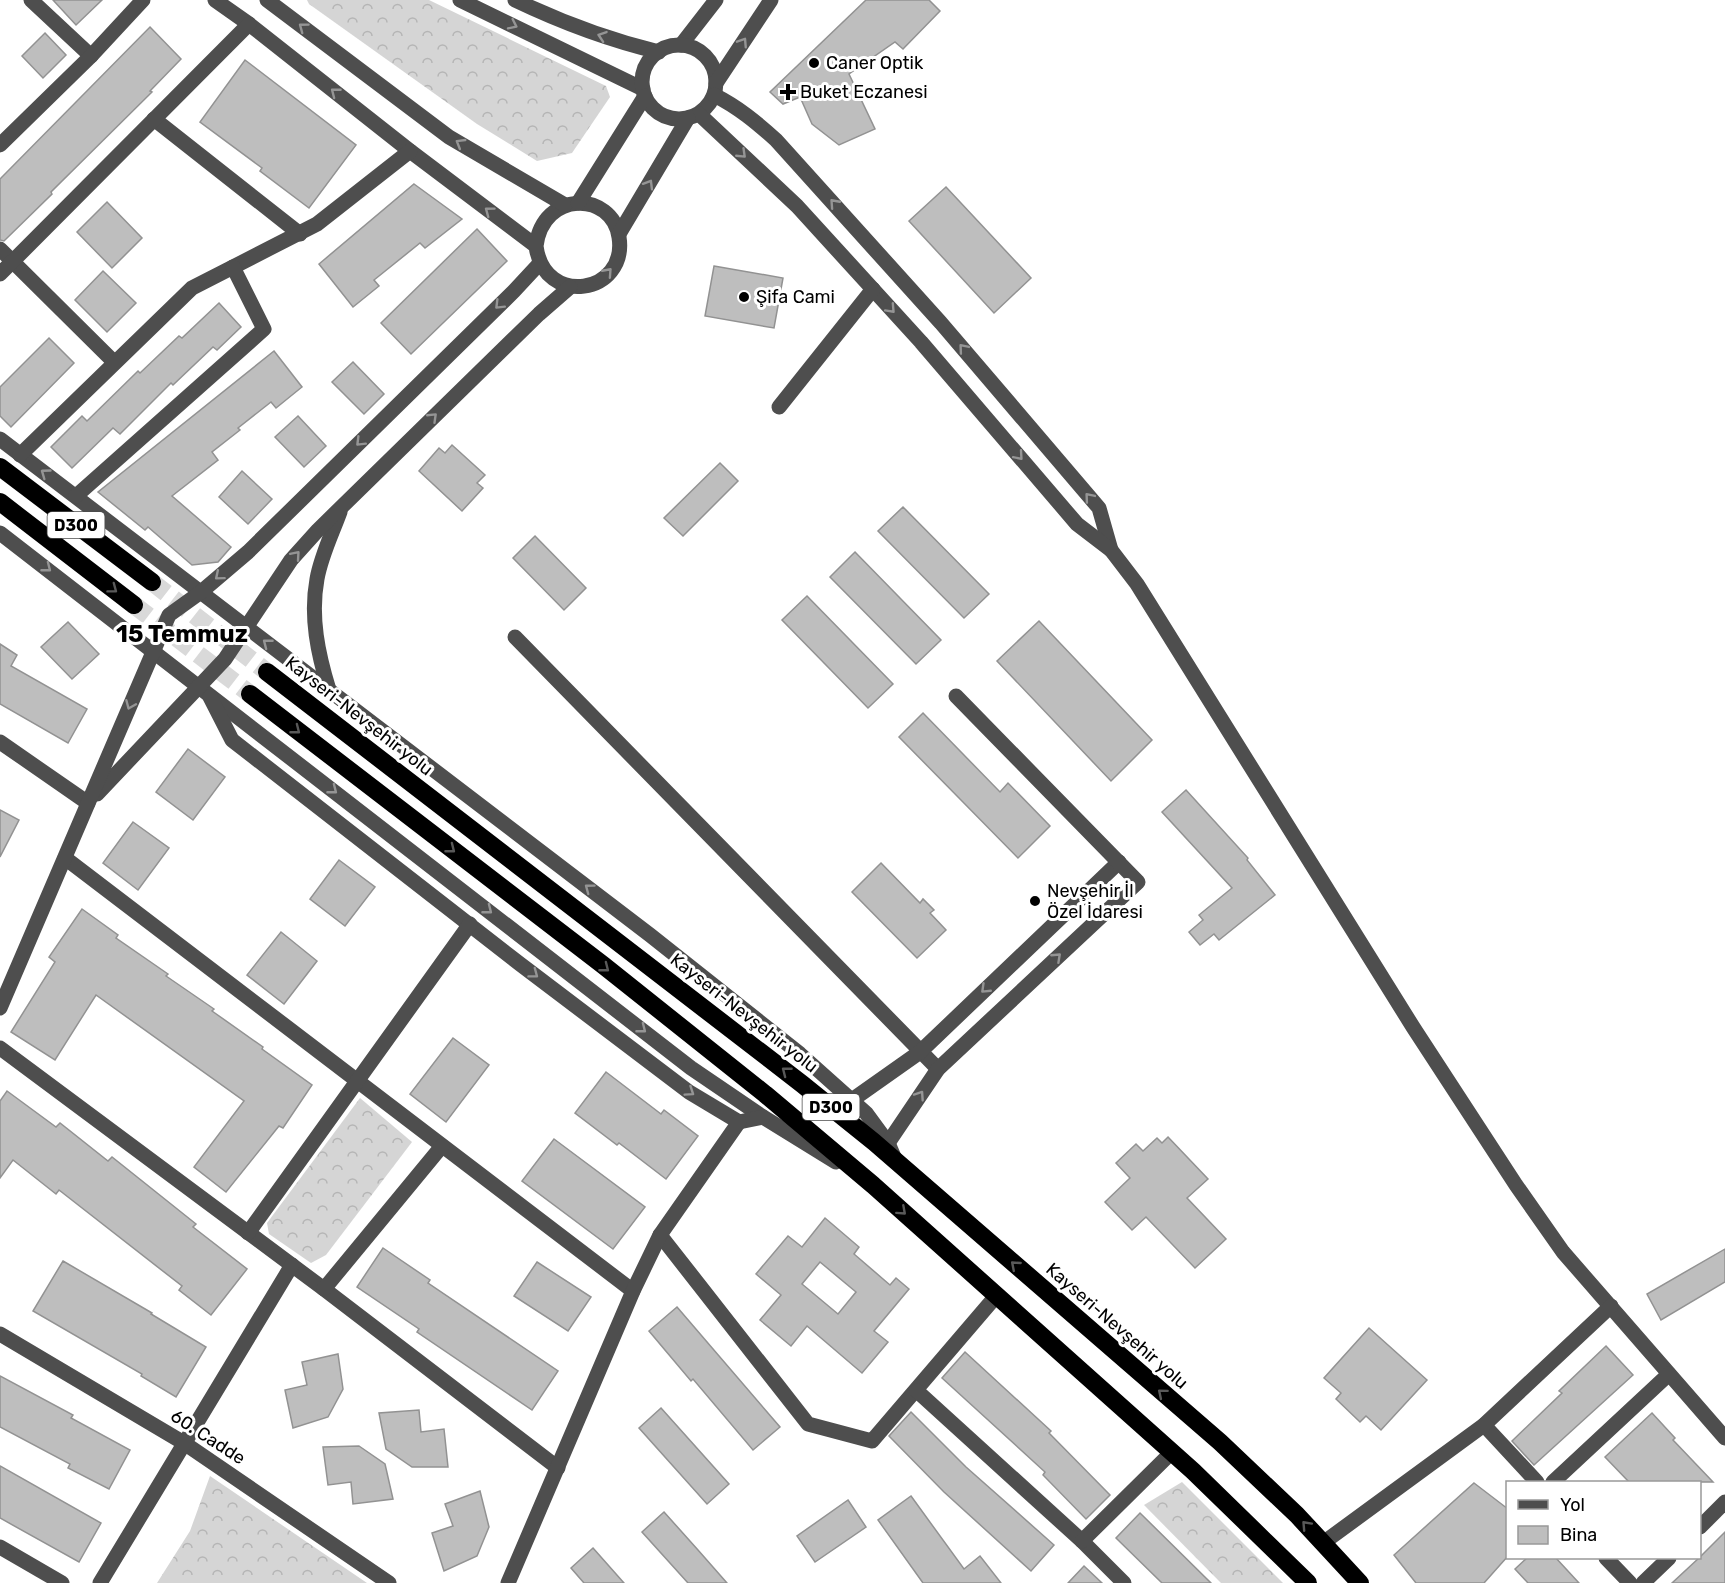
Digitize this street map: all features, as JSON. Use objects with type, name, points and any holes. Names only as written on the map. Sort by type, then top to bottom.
[{"type":"highway","name":"D300","points":[[0,467],[152,582]]},
{"type":"highway","name":"D300","points":[[0,502],[134,605]]},
{"type":"highway","name":"Kayseri-Nevşehir yolu","points":[[267,672],[802,1084],[897,1162],[1220,1442],[1262,1481],[1360,1583]]},
{"type":"highway","name":"D300","points":[[250,694],[603,965],[765,1094],[873,1185],[1172,1452],[1308,1583]]},
{"type":"street","points":[[31,0],[91,56]]},
{"type":"street","points":[[0,145],[91,56],[142,0]]},
{"type":"street","points":[[215,0],[249,24],[410,152],[536,246]]},
{"type":"street","points":[[460,0],[644,93],[658,112],[678,120],[693,116],[708,106],[715,89],[771,0]]},
{"type":"street","points":[[515,0],[565,23],[633,46],[659,52]]},
{"type":"street","points":[[681,45],[716,0]]},
{"type":"street","points":[[278,3],[449,137],[571,204]]},
{"type":"street","points":[[0,274],[249,24]]},
{"type":"street","points":[[571,204],[644,93],[645,68],[659,52],[669,47],[681,45],[702,53],[715,72],[715,89],[776,140],[941,323],[1099,508],[1111,550]]},
{"type":"street","points":[[619,234],[693,116]]},
{"type":"street","points":[[693,116],[797,206],[921,342],[1077,524],[1111,550],[1137,584],[1407,1017],[1516,1185],[1563,1252],[1725,1438]]},
{"type":"street","points":[[154,119],[300,234]]},
{"type":"street","points":[[20,455],[192,288],[300,234],[334,212],[410,152]]},
{"type":"street","points":[[571,204],[592,205],[604,211],[614,222],[619,234],[620,248],[617,262],[609,274],[591,285],[570,287],[552,279],[540,263],[536,246],[537,233],[553,211],[571,204]]},
{"type":"street","points":[[0,249],[114,362]]},
{"type":"street","points":[[0,1008],[169,615],[201,592],[256,544],[540,263]]},
{"type":"street","points":[[76,496],[264,329],[233,267]]},
{"type":"street","points":[[88,803],[203,689],[291,560],[344,504],[539,314],[570,287]]},
{"type":"street","points":[[779,407],[873,289]]},
{"type":"street","points":[[0,439],[650,935],[800,1054],[866,1113],[888,1143],[897,1162]]},
{"type":"street","points":[[329,690],[316,641],[314,612],[316,580],[344,504]]},
{"type":"street","points":[[0,533],[691,1068],[873,1185]]},
{"type":"street","points":[[515,638],[938,1069]]},
{"type":"street","points":[[203,689],[232,740],[689,1092],[739,1122],[764,1117]]},
{"type":"street","points":[[888,1143],[938,1069],[1138,882],[956,696]]},
{"type":"street","points":[[0,742],[88,803]]},
{"type":"street","points":[[65,858],[633,1291]]},
{"type":"street","points":[[852,1100],[920,1052],[1119,862]]},
{"type":"street","points":[[248,1233],[470,924]]},
{"type":"street","points":[[0,1048],[324,1289],[558,1468]]},
{"type":"street","points":[[508,1583],[633,1291],[660,1235],[739,1122]]},
{"type":"street","points":[[324,1289],[442,1146]]},
{"type":"street","points":[[660,1235],[808,1424],[872,1441],[997,1295]]},
{"type":"street","points":[[100,1583],[292,1265]]},
{"type":"street","points":[[1323,1543],[1484,1425],[1611,1306]]},
{"type":"street","name":"60. Cadde","points":[[0,1334],[184,1443],[389,1583]]},
{"type":"street","points":[[1554,1481],[1669,1374]]},
{"type":"street","points":[[917,1391],[1082,1540],[1124,1583]]},
{"type":"street","points":[[1484,1425],[1536,1481]]},
{"type":"street","points":[[1082,1540],[1172,1452]]},
{"type":"street","points":[[1701,1526],[1725,1502]]},
{"type":"street","points":[[0,1547],[62,1583]]},
{"type":"street","points":[[1608,1559],[1630,1583]]},
{"type":"street","points":[[1644,1583],[1667,1559]]},
{"type":"green space","points":[[307,0],[429,0],[606,86],[610,97],[572,153],[537,161],[477,124],[309,4]]},
{"type":"green space","points":[[360,1098],[412,1142],[326,1255],[311,1263],[269,1234],[267,1223]]},
{"type":"green space","points":[[210,1476],[367,1583],[157,1583],[190,1531]]},
{"type":"green space","points":[[1182,1482],[1283,1583],[1221,1583],[1144,1505]]},
{"type":"building","points":[[53,0],[102,0],[76,25]]},
{"type":"building","points":[[866,0],[929,0],[940,11],[903,49],[895,42],[849,74],[875,129],[839,145],[812,124],[800,97],[783,104],[770,92]]},
{"type":"building","points":[[150,27],[181,59],[150,91],[152,92],[51,192],[52,194],[4,241],[0,240],[0,179]]},
{"type":"building","points":[[45,33],[66,55],[43,78],[22,56]]},
{"type":"building","points":[[245,60],[356,145],[309,208],[260,171],[262,168],[200,122]]},
{"type":"building","points":[[414,184],[462,219],[425,248],[420,243],[374,280],[379,286],[353,307],[319,264]]},
{"type":"building","points":[[946,187],[1031,278],[994,313],[909,221]]},
{"type":"building","points":[[107,202],[142,238],[112,268],[77,232]]},
{"type":"building","points":[[477,229],[507,261],[411,354],[381,323]]},
{"type":"building","name":"Şifa Cami","points":[[714,266],[783,278],[774,328],[705,316]]},
{"type":"building","points":[[103,271],[136,303],[107,332],[75,300]]},
{"type":"building","points":[[219,303],[241,327],[217,350],[213,347],[173,385],[171,383],[120,434],[113,428],[72,468],[51,447],[82,416],[87,421],[138,371],[140,373],[179,336],[182,338]]},
{"type":"building","points":[[49,338],[74,363],[11,427],[0,416],[0,387]]},
{"type":"building","points":[[274,351],[302,387],[276,408],[271,402],[238,428],[240,430],[212,452],[218,460],[172,496],[231,547],[218,562],[192,565],[148,527],[145,530],[98,492]]},
{"type":"building","points":[[353,362],[384,394],[364,414],[332,382]]},
{"type":"building","points":[[298,416],[326,446],[304,467],[275,437]]},
{"type":"building","points":[[452,445],[485,475],[477,483],[483,488],[462,511],[419,471],[439,448],[445,453]]},
{"type":"building","points":[[720,463],[738,481],[683,536],[664,518]]},
{"type":"building","points":[[242,471],[272,499],[248,524],[219,497]]},
{"type":"building","points":[[903,507],[989,594],[964,618],[878,531]]},
{"type":"building","points":[[535,536],[586,588],[564,610],[513,558]]},
{"type":"building","points":[[855,552],[941,640],[916,664],[830,577]]},
{"type":"building","points":[[807,596],[893,684],[868,708],[782,620]]},
{"type":"building","points":[[1039,621],[1152,740],[1111,781],[997,661]]},
{"type":"building","points":[[68,622],[99,654],[72,679],[41,647]]},
{"type":"building","points":[[0,644],[17,655],[11,666],[87,709],[68,743],[0,704]]},
{"type":"building","points":[[923,713],[1000,792],[1008,783],[1050,826],[1018,858],[899,737]]},
{"type":"building","points":[[188,749],[225,777],[193,820],[156,792]]},
{"type":"building","points":[[1186,790],[1248,858],[1247,860],[1275,895],[1219,940],[1214,934],[1200,945],[1189,932],[1203,920],[1199,915],[1232,888],[1162,812]]},
{"type":"building","points":[[0,810],[19,820],[0,857]]},
{"type":"building","points":[[133,822],[169,848],[138,890],[103,863]]},
{"type":"building","points":[[339,860],[375,887],[345,926],[310,899]]},
{"type":"building","points":[[881,863],[920,903],[923,899],[934,910],[930,913],[946,930],[917,958],[852,892]]},
{"type":"building","points":[[82,909],[118,935],[116,938],[168,974],[166,976],[214,1009],[212,1011],[312,1085],[283,1128],[279,1126],[226,1192],[194,1167],[244,1101],[96,995],[55,1060],[11,1032],[55,962],[49,957]]},
{"type":"building","points":[[281,932],[317,961],[284,1004],[247,975]]},
{"type":"building","points":[[453,1038],[489,1065],[446,1122],[410,1094]]},
{"type":"building","points":[[606,1072],[661,1114],[664,1110],[698,1136],[666,1179],[575,1113]]},
{"type":"building","points":[[7,1091],[56,1127],[60,1123],[108,1161],[112,1157],[196,1224],[193,1227],[247,1269],[211,1315],[179,1290],[182,1286],[59,1190],[56,1194],[13,1160],[0,1178],[0,1101]]},
{"type":"building","points":[[1168,1137],[1208,1179],[1187,1198],[1226,1239],[1195,1268],[1146,1217],[1132,1230],[1105,1202],[1130,1178],[1116,1163],[1136,1144],[1143,1151],[1157,1138],[1162,1143]]},
{"type":"building","points":[[554,1139],[645,1207],[613,1249],[522,1181]]},
{"type":"building","points":[[825,1218],[859,1247],[854,1254],[890,1285],[896,1278],[909,1289],[874,1331],[888,1342],[862,1373],[807,1326],[791,1346],[760,1320],[781,1295],[756,1274],[788,1236],[802,1247]],"holes":[[[820,1262],[856,1292],[838,1314],[802,1284]]]},
{"type":"building","points":[[383,1248],[430,1280],[428,1283],[558,1371],[532,1410],[417,1332],[419,1329],[357,1287]]},
{"type":"building","points":[[1725,1249],[1725,1282],[1661,1320],[1647,1294]]},
{"type":"building","points":[[63,1261],[206,1347],[176,1397],[141,1376],[142,1374],[33,1311]]},
{"type":"building","points":[[537,1262],[591,1297],[568,1331],[514,1296]]},
{"type":"building","points":[[677,1307],[780,1427],[753,1450],[649,1331]]},
{"type":"building","points":[[1369,1328],[1427,1380],[1381,1430],[1366,1416],[1360,1422],[1336,1399],[1341,1393],[1324,1378]]},
{"type":"building","points":[[1606,1346],[1633,1375],[1534,1465],[1512,1441]]},
{"type":"building","points":[[965,1352],[1051,1431],[1049,1433],[1110,1495],[1086,1519],[1043,1475],[1045,1472],[942,1378]]},
{"type":"building","points":[[338,1354],[343,1389],[328,1417],[293,1428],[285,1390],[307,1385],[302,1362]]},
{"type":"building","points":[[0,1376],[73,1415],[71,1418],[130,1450],[109,1489],[68,1468],[70,1464],[0,1427]]},
{"type":"building","points":[[661,1408],[729,1484],[707,1504],[639,1428]]},
{"type":"building","points":[[419,1410],[421,1432],[444,1429],[448,1467],[412,1467],[386,1449],[379,1413]]},
{"type":"building","points":[[911,1412],[966,1467],[1054,1545],[1031,1571],[944,1492],[889,1436]]},
{"type":"building","points":[[1652,1413],[1675,1438],[1673,1440],[1713,1482],[1628,1481],[1605,1457]]},
{"type":"building","points":[[359,1446],[385,1464],[393,1499],[353,1504],[351,1482],[328,1485],[323,1447]]},
{"type":"building","points":[[0,1466],[101,1523],[79,1562],[0,1518]]},
{"type":"building","points":[[1474,1483],[1506,1507],[1506,1558],[1484,1583],[1416,1583],[1394,1555]]},
{"type":"building","points":[[480,1491],[489,1527],[477,1556],[444,1571],[432,1533],[453,1526],[445,1504]]},
{"type":"building","points":[[911,1496],[964,1569],[980,1556],[1001,1583],[923,1583],[878,1520]]},
{"type":"building","points":[[848,1500],[866,1527],[815,1562],[797,1536]]},
{"type":"building","points":[[664,1512],[727,1583],[688,1583],[642,1532]]},
{"type":"building","points":[[1140,1513],[1211,1583],[1162,1583],[1116,1538]]},
{"type":"building","points":[[1725,1532],[1725,1583],[1672,1583],[1698,1559],[1701,1559],[1701,1556]]},
{"type":"building","points":[[593,1548],[624,1583],[584,1583],[571,1568]]},
{"type":"building","points":[[1526,1559],[1557,1559],[1579,1583],[1528,1583],[1515,1569]]},
{"type":"building","points":[[1084,1566],[1102,1583],[1068,1583]]},
{"type":"tunnel","points":[[152,582],[267,672]]},
{"type":"tunnel","points":[[134,605],[250,694]]},
{"type":"place","name":"Caner Optik","points":[[814,63]]},
{"type":"place","name":"Buket Eczanesi","points":[[788,92]]},
{"type":"place","name":"Şifa Cami","points":[[744,297]]},
{"type":"place","name":"Nevşehir İl Özel İdaresi","points":[[1035,901]]},
{"type":"district","name":"15 Temmuz","points":[[182,634]]}]
